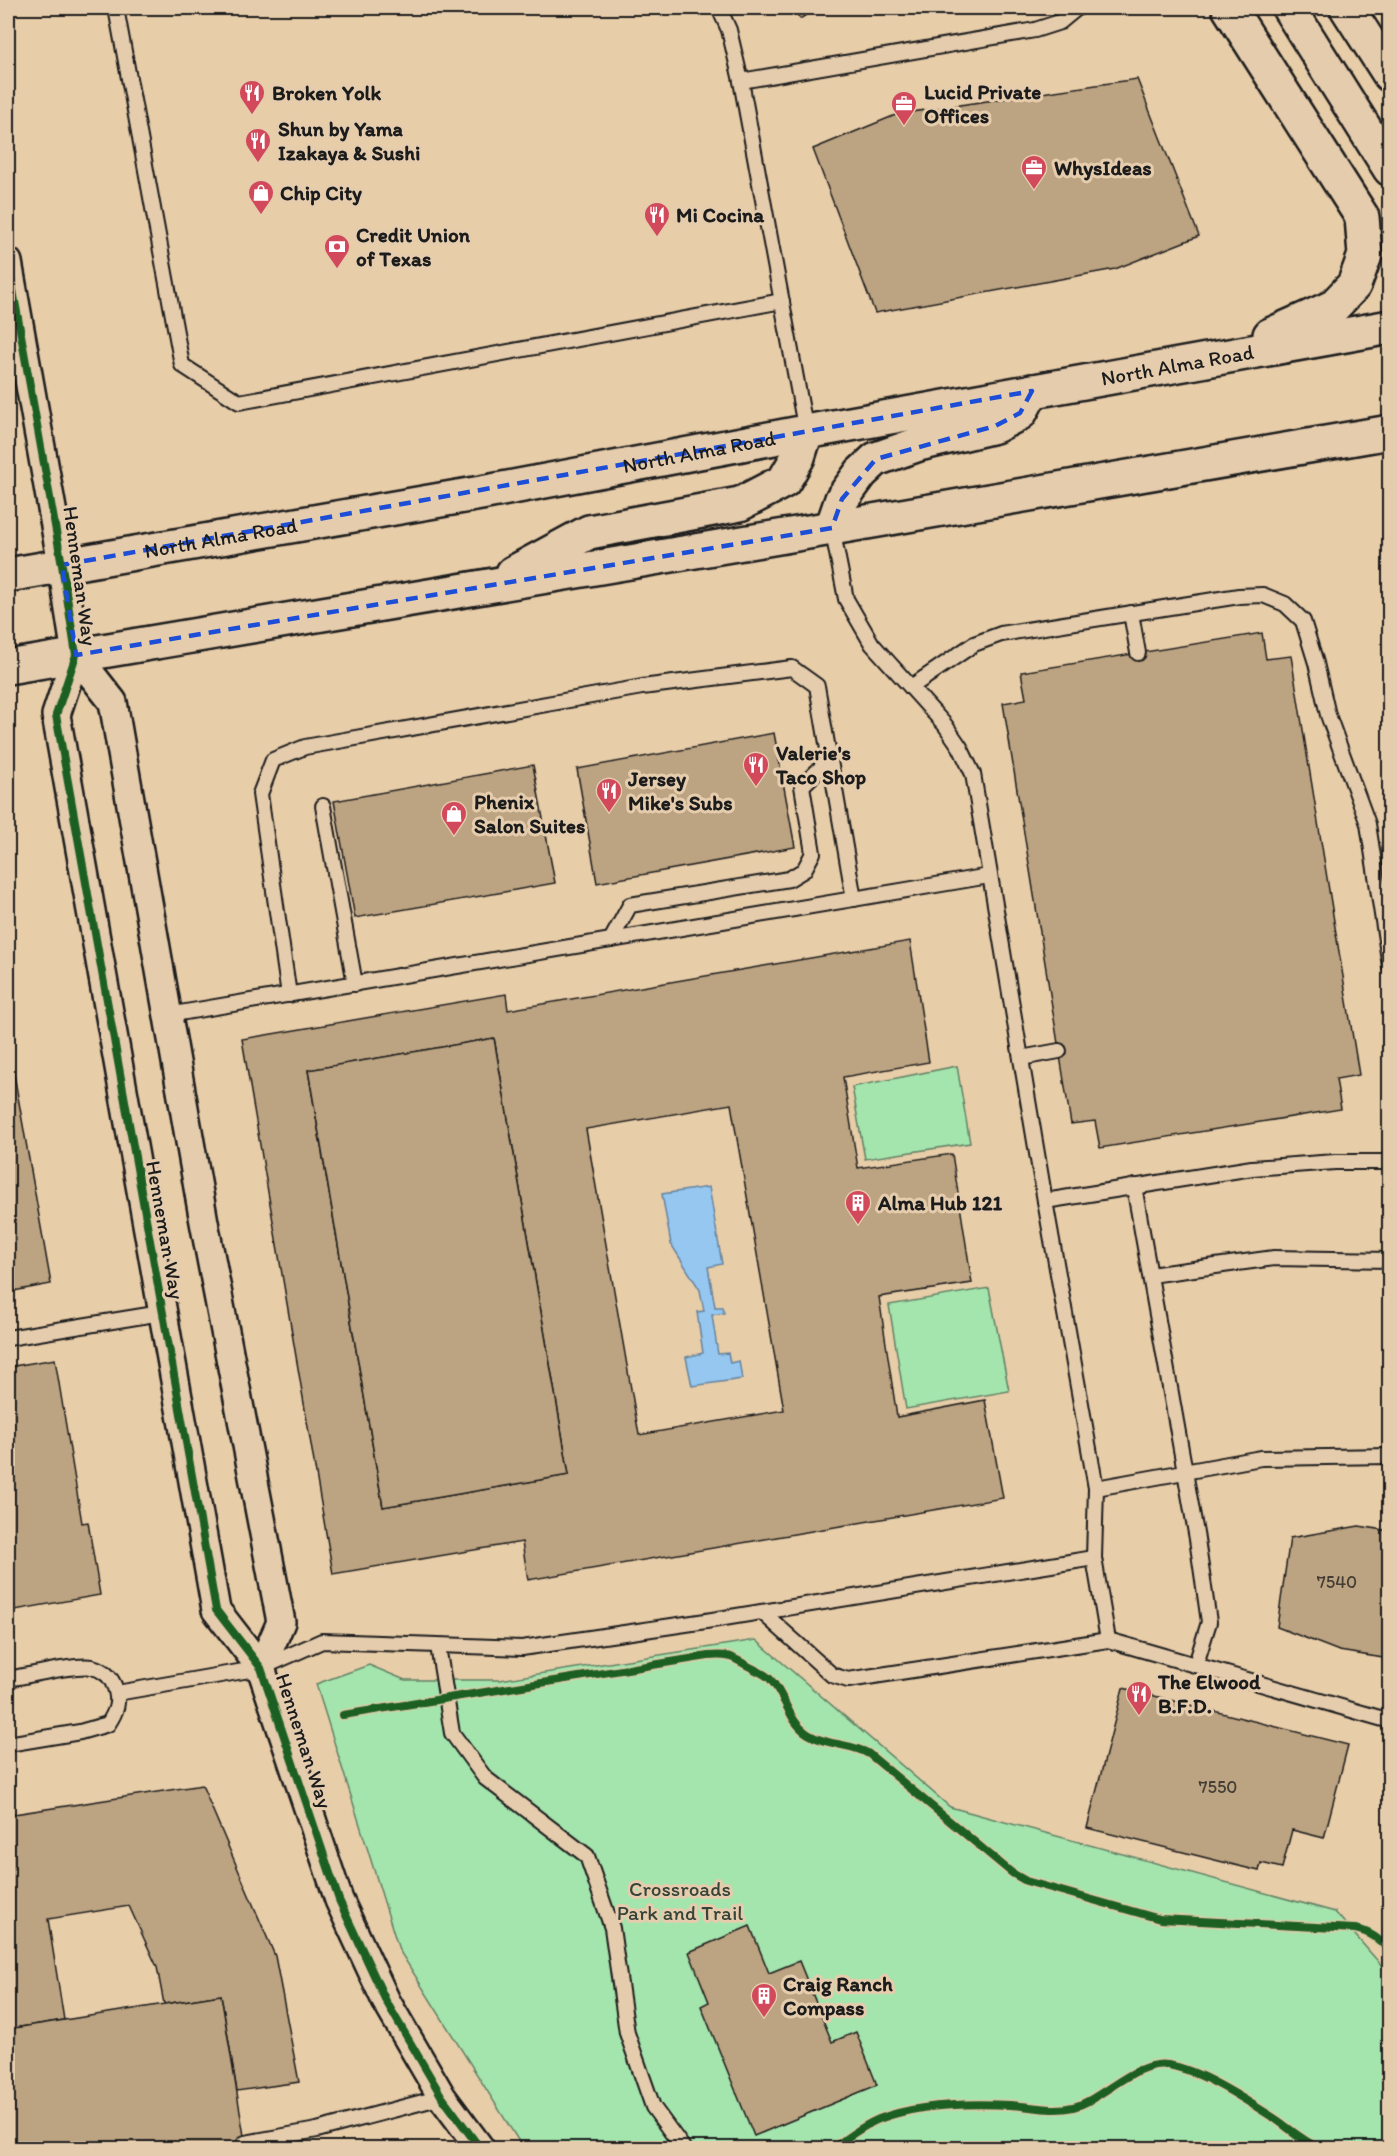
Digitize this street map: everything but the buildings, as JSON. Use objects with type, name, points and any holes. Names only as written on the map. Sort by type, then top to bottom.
[{"type":"main road","points":[[1222,357],[1333,307],[1354,285],[1365,255],[1362,217],[1229,8]]},
{"type":"main road","points":[[1289,8],[1389,169]]},
{"type":"main road","points":[[1347,8],[1389,75]]},
{"type":"main road","name":"North Alma Road","points":[[8,575],[481,493],[1389,327]]},
{"type":"main road","points":[[832,528],[842,500],[861,473],[876,459],[918,444],[995,426],[1020,413],[1032,391]]},
{"type":"main road","points":[[489,586],[589,532],[740,504],[784,481],[798,457],[806,432]]},
{"type":"main road","points":[[8,667],[1389,432]]},
{"type":"street","name":"Henneman Way","points":[[8,262],[76,655],[56,715],[216,1610],[261,1668],[339,1900],[386,2001],[442,2097],[480,2148]]},
{"type":"street","name":"Henneman Way","points":[[76,655],[113,702],[204,1222],[280,1622],[261,1668]]},
{"type":"lane","points":[[116,8],[182,365],[239,402],[782,301]]},
{"type":"lane","points":[[718,8],[729,30],[741,81],[806,432]]},
{"type":"lane","points":[[741,81],[1035,30],[1060,22],[1077,8]]},
{"type":"lane","points":[[832,528],[846,600],[872,644],[945,725],[960,747],[973,774],[1096,1488],[1094,1558],[1108,1640]]},
{"type":"lane","points":[[911,687],[974,644],[1001,634],[1239,597],[1263,595],[1286,604],[1303,621],[1328,715],[1368,824],[1389,966]]},
{"type":"lane","points":[[1131,613],[1138,653]]},
{"type":"lane","points":[[289,995],[260,794],[273,760],[304,747],[642,687],[792,668],[817,686],[854,899]]},
{"type":"lane","points":[[611,940],[630,904],[789,879],[804,870],[813,854],[802,786],[831,758]]},
{"type":"lane","points":[[323,806],[355,984]]},
{"type":"lane","points":[[168,1015],[989,876]]},
{"type":"lane","points":[[1022,1058],[1059,1051]]},
{"type":"lane","points":[[1045,1201],[1252,1168],[1335,1162],[1389,1162]]},
{"type":"lane","points":[[1134,1186],[1209,1622],[1197,1664]]},
{"type":"lane","points":[[1150,1275],[1274,1258],[1389,1260]]},
{"type":"lane","points":[[8,1338],[162,1313]]},
{"type":"lane","points":[[1096,1488],[1261,1458],[1389,1456]]},
{"type":"lane","points":[[117,1693],[261,1668],[322,1641],[522,1648],[1094,1558]]},
{"type":"lane","points":[[762,1612],[832,1675],[848,1680],[1108,1640],[1389,1721]]},
{"type":"lane","points":[[438,1646],[452,1733],[484,1778],[586,1856],[612,1928],[627,2033],[653,2107],[683,2148]]},
{"type":"lane","points":[[8,1679],[91,1667],[103,1672],[113,1681],[117,1693],[117,1711],[108,1724],[80,1732],[8,1744]]},
{"type":"lane","points":[[244,2143],[317,2130],[442,2097]]},
{"type":"highlighted area","points":[[1032,391],[1020,413],[995,426],[876,459],[842,499],[832,528],[76,655],[62,565]]},
{"type":"green space","points":[[957,1066],[970,1143],[865,1159],[852,1087]]},
{"type":"green space","points":[[989,1288],[1009,1391],[906,1409],[889,1305]]},
{"type":"green space","name":"Crossroads Park and Trail","points":[[756,1640],[950,1807],[1335,1912],[1389,1974],[1389,2148],[523,2148],[399,1950],[316,1684],[369,1665],[405,1680],[500,1680]]},
{"type":"water","points":[[709,1187],[722,1264],[708,1267],[715,1307],[722,1307],[724,1313],[712,1315],[718,1354],[728,1353],[730,1363],[739,1361],[742,1379],[692,1386],[686,1357],[703,1353],[697,1312],[704,1311],[700,1290],[671,1244],[662,1194]]},
{"type":"cycle path","points":[[8,262],[76,655],[56,715],[216,1610],[261,1668],[339,1900],[386,2001],[442,2097],[480,2148]]},
{"type":"cycle path","points":[[343,1715],[708,1656],[728,1656],[769,1678],[801,1729],[823,1741],[855,1748],[869,1754],[1012,1873],[1026,1881],[1160,1919],[1355,1929],[1374,1937],[1390,1951]]},
{"type":"cycle path","points":[[833,2148],[855,2132],[879,2119],[927,2107],[994,2104],[1050,2109],[1073,2107],[1085,2103],[1132,2074],[1156,2065],[1181,2068],[1210,2080],[1319,2148]]},
{"type":"place","name":"Broken Yolk","points":[[252,116]]},
{"type":"place","name":"Lucid Private Offices","points":[[904,127]]},
{"type":"place","name":"Shun by Yama Izakaya & Sushi","points":[[258,164]]},
{"type":"place","name":"WhysIdeas","points":[[1034,191]]},
{"type":"place","name":"Chip City","points":[[261,216]]},
{"type":"place","name":"Mi Cocina","points":[[657,238]]},
{"type":"place","name":"Credit Union of Texas","points":[[337,270]]},
{"type":"place","name":"Valerie's Taco Shop","points":[[756,788]]},
{"type":"place","name":"Jersey Mike's Subs","points":[[609,814]]},
{"type":"place","name":"Phenix Salon Suites","points":[[454,837]]},
{"type":"place","name":"Alma Hub 121","points":[[858,1226]]},
{"type":"place","name":"The Elwood B.F.D.","points":[[1139,1717]]},
{"type":"place","name":"Craig Ranch Compass","points":[[764,2019]]}]
